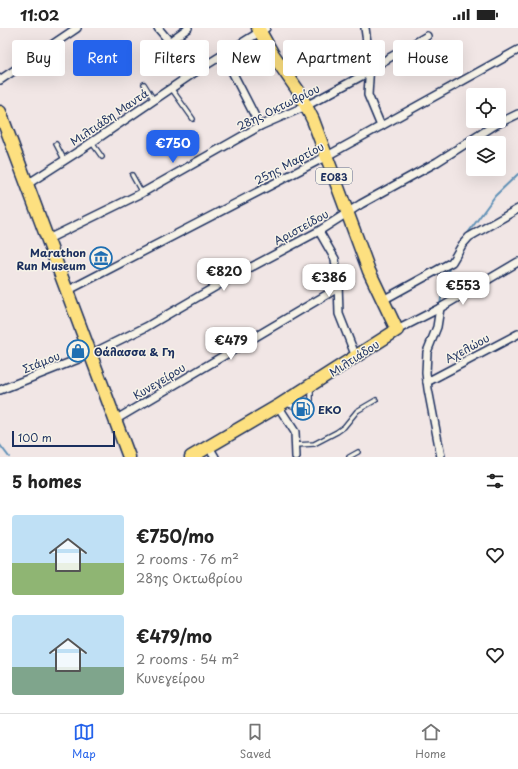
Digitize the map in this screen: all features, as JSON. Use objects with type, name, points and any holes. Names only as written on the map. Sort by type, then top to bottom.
[{"type":"main road","name":"ΕΟ83","points":[[261,29],[306,106],[327,156],[369,271],[397,330]]},
{"type":"main road","points":[[0,112],[26,185],[129,457]]},
{"type":"main road","name":"Μιλτιάδου","points":[[191,457],[212,452],[281,404],[397,330]]},
{"type":"street","points":[[0,80],[77,28]]},
{"type":"street","points":[[158,28],[167,40]]},
{"type":"street","points":[[172,40],[188,28]]},
{"type":"street","points":[[365,28],[366,40]]},
{"type":"street","name":"Μιλτιάδη Μαντά","points":[[244,40],[261,29]]},
{"type":"street","name":"28ης Οκτωβρίου","points":[[385,61],[427,36]]},
{"type":"street","name":"25ης Μαρτίου","points":[[67,291],[327,156],[518,50]]},
{"type":"street","name":"Μιλτιάδη Μαντά","points":[[26,185],[92,143],[189,76]]},
{"type":"street","points":[[234,76],[260,126]]},
{"type":"street","name":"28ης Οκτωβρίου","points":[[48,240],[142,193],[260,126],[306,106],[359,76]]},
{"type":"street","points":[[370,76],[368,95],[381,126]]},
{"type":"street","name":"Αριστείδου","points":[[91,354],[146,328],[227,280],[319,231],[437,162],[495,125],[518,114]]},
{"type":"street","points":[[383,300],[452,262],[462,244],[467,239],[518,209]]},
{"type":"street","points":[[319,231],[335,259],[339,314],[356,357]]},
{"type":"street","name":"Μιλτιάδου","points":[[397,330],[440,308],[518,262]]},
{"type":"street","name":"Κυνεγείρου","points":[[115,420],[338,288]]},
{"type":"street","points":[[440,308],[439,320],[427,352],[427,382],[441,457]]},
{"type":"street","name":"Αχελώου","points":[[427,382],[518,334]]},
{"type":"street","name":"Στάμου","points":[[0,390],[91,354]]},
{"type":"street","points":[[281,404],[292,427],[296,445],[296,457]]},
{"type":"lane","points":[[144,84],[154,100]]},
{"type":"lane","points":[[171,88],[193,119]]},
{"type":"lane","points":[[92,143],[102,157]]},
{"type":"lane","points":[[56,144],[64,161]]},
{"type":"lane","points":[[132,175],[142,193]]},
{"type":"lane","points":[[296,445],[314,444],[337,432],[344,427],[356,412],[376,400]]},
{"type":"lane","points":[[350,457],[358,452]]},
{"type":"waterway","points":[[465,237],[495,196],[518,174]]},
{"type":"waterway","points":[[440,306],[442,290],[449,269]]},
{"type":"waterway","points":[[0,445],[9,457]]},
{"type":"place","name":"Marathon Run Museum","points":[[101,258]]},
{"type":"place","name":"Θάλασσα & Γη","points":[[78,351]]},
{"type":"place","name":"EKO","points":[[303,409]]}]
